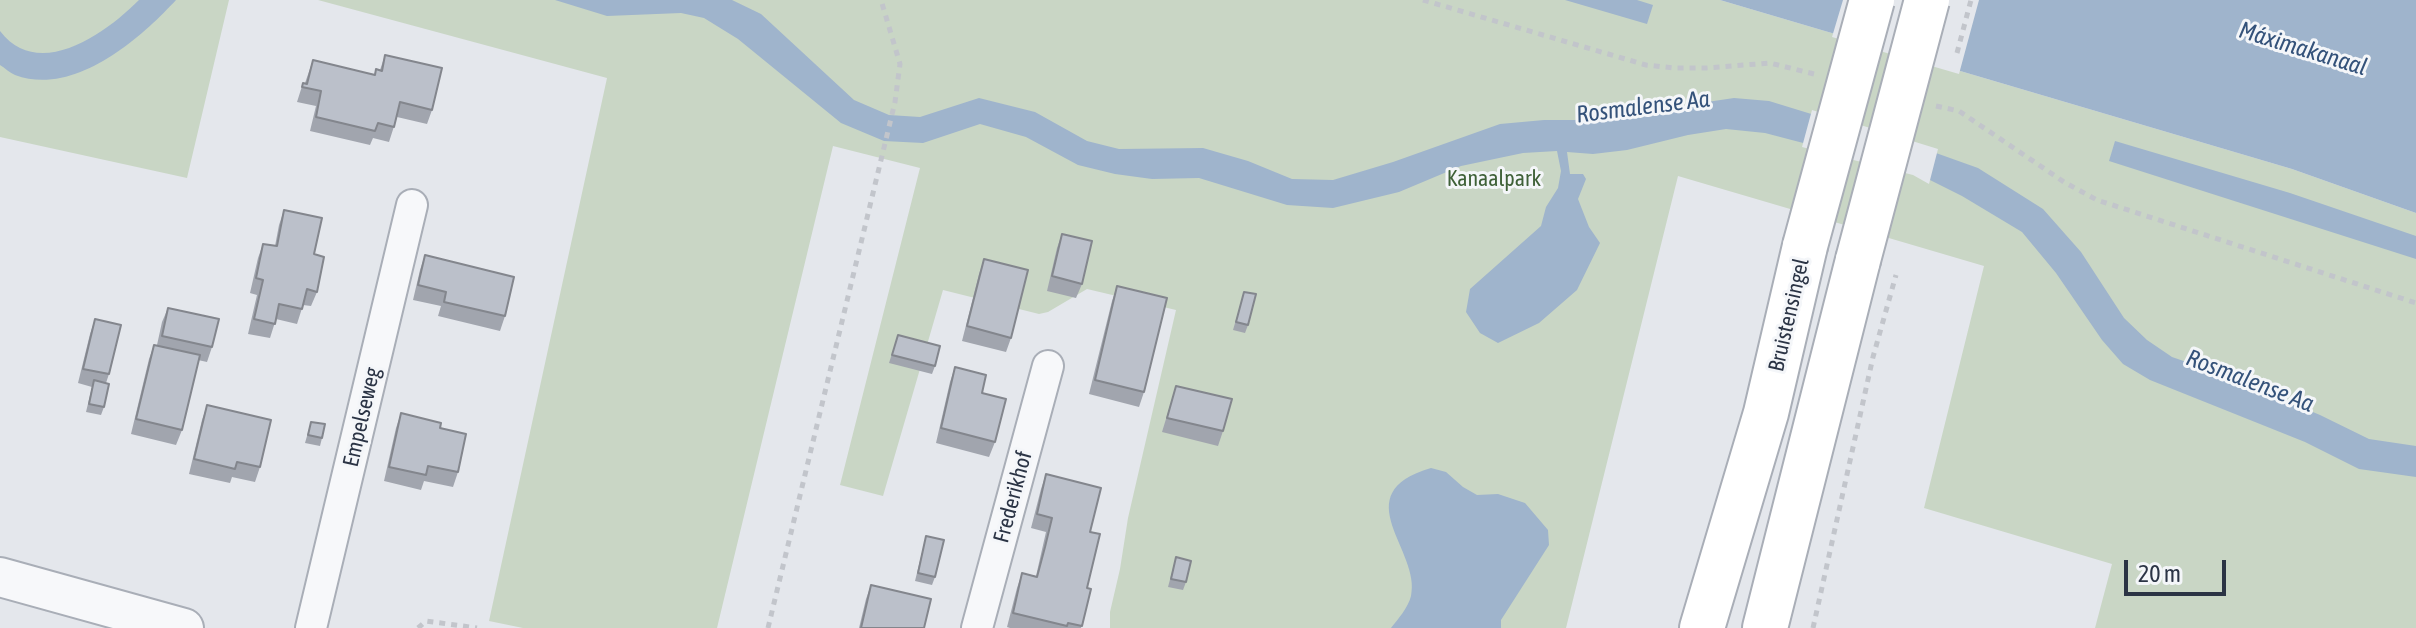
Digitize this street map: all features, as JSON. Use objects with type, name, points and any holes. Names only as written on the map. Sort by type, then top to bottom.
[{"type":"main road","name":"Bruistensingel","points":[[1702,628],[1766,413],[1805,246],[1872,0]]},
{"type":"main road","points":[[1765,628],[1878,265],[1927,0]]},
{"type":"street","name":"Empelseweg","points":[[311,628],[412,205]]},
{"type":"street","name":"Frederikhof","points":[[977,628],[1048,366]]},
{"type":"street","points":[[0,577],[184,628]]},
{"type":"path","points":[[768,628],[895,102],[900,64],[881,0]]},
{"type":"path","points":[[1955,60],[1971,0]]},
{"type":"path","points":[[1938,120],[1943,105]]},
{"type":"path","points":[[1813,628],[1873,357],[1878,265]]},
{"type":"path","points":[[418,628],[426,621],[477,628]]},
{"type":"green space","points":[[0,0],[229,0],[187,178],[0,137]]},
{"type":"green space","name":"Kanaalpark","points":[[318,0],[1720,0],[2292,169],[2416,213],[2416,628],[2095,628],[2112,564],[1924,508],[1984,266],[1678,176],[1566,628],[1110,628],[1110,612],[1128,518],[1176,310],[1087,289],[1039,314],[943,290],[883,496],[840,485],[920,168],[833,146],[717,628],[523,628],[489,621],[607,78]]},
{"type":"water","points":[[139,0],[176,0],[125,47],[82,71],[60,78],[37,80],[15,75],[0,65],[0,31],[16,46],[34,52],[52,52],[91,38]]},
{"type":"water","points":[[555,0],[732,0],[761,14],[854,100],[889,115],[920,117],[979,98],[1035,112],[1087,141],[1119,149],[1203,148],[1248,161],[1292,179],[1333,180],[1500,124],[1586,120],[1734,98],[1769,101],[1978,168],[2043,209],[2081,252],[2124,318],[2147,340],[2172,357],[2227,376],[2369,439],[2416,446],[2416,477],[2359,469],[2305,442],[2150,380],[2123,364],[2102,340],[2056,273],[2022,232],[1914,172],[1765,133],[1726,129],[1627,150],[1593,154],[1567,152],[1570,174],[1583,174],[1586,179],[1578,199],[1589,227],[1600,243],[1577,290],[1539,323],[1498,343],[1480,333],[1466,312],[1470,289],[1541,226],[1546,207],[1558,188],[1561,171],[1557,151],[1523,153],[1461,166],[1399,192],[1333,208],[1287,205],[1199,178],[1152,179],[1078,165],[1026,137],[980,124],[923,143],[884,141],[841,123],[738,39],[704,18],[681,13],[607,16]]},
{"type":"water","points":[[1565,0],[1637,0],[1653,5],[1647,24]]},
{"type":"water","name":"Máximakanaal","points":[[1720,0],[2416,0],[2416,213],[2292,169]]},
{"type":"water","points":[[2115,141],[2290,193],[2416,236],[2416,259],[2109,161]]},
{"type":"water","points":[[1431,468],[1446,472],[1477,495],[1498,494],[1525,503],[1548,530],[1549,545],[1501,620],[1501,628],[1391,628],[1411,596],[1411,579],[1392,525],[1389,508],[1392,493],[1405,479]]},
{"type":"pier","points":[[1843,0],[1979,0],[1959,74],[1832,37]]},
{"type":"pier","points":[[1812,110],[1938,149],[1929,184],[1913,175],[1802,147]]},
{"type":"building","points":[[385,55],[442,68],[432,110],[400,102],[394,127],[378,123],[375,131],[316,117],[321,91],[302,87],[303,83],[307,84],[313,60],[375,75],[376,69],[382,71]]},
{"type":"building","points":[[284,210],[322,218],[314,254],[324,257],[317,292],[307,289],[302,309],[279,304],[275,324],[254,319],[263,280],[256,278],[263,244],[277,246]]},
{"type":"building","points":[[1062,234],[1092,241],[1082,284],[1052,276]]},
{"type":"building","points":[[425,255],[514,277],[505,316],[444,302],[446,292],[418,285]]},
{"type":"building","points":[[984,259],[1028,270],[1011,338],[967,326]]},
{"type":"building","points":[[1117,286],[1167,298],[1144,392],[1095,380]]},
{"type":"building","points":[[1244,292],[1256,294],[1248,325],[1236,322]]},
{"type":"building","points":[[168,308],[219,319],[212,347],[162,336]]},
{"type":"building","points":[[95,319],[121,325],[109,374],[83,369]]},
{"type":"building","points":[[898,335],[940,346],[935,366],[892,355]]},
{"type":"building","points":[[154,345],[200,355],[182,430],[136,419]]},
{"type":"building","points":[[955,367],[986,375],[982,393],[1006,399],[995,442],[941,428]]},
{"type":"building","points":[[94,380],[109,384],[104,407],[89,404]]},
{"type":"building","points":[[1176,386],[1232,399],[1223,431],[1167,418]]},
{"type":"building","points":[[207,405],[271,420],[260,467],[237,462],[235,469],[194,459]]},
{"type":"building","points":[[401,413],[441,423],[440,428],[466,434],[458,472],[428,466],[426,475],[389,467]]},
{"type":"building","points":[[311,422],[325,424],[322,438],[308,435]]},
{"type":"building","points":[[1046,474],[1101,488],[1090,532],[1100,534],[1082,626],[1068,623],[1067,626],[1013,613],[1022,573],[1037,577],[1052,518],[1037,514]]},
{"type":"building","points":[[926,536],[944,540],[935,577],[918,573]]},
{"type":"building","points":[[1176,557],[1191,561],[1186,582],[1171,579]]},
{"type":"building","points":[[871,585],[931,599],[924,628],[861,628]]},
{"type":"water label","name":"Rosmalense Aa","points":[[1643,107]]},
{"type":"water label","name":"Rosmalense Aa","points":[[2250,381]]}]
